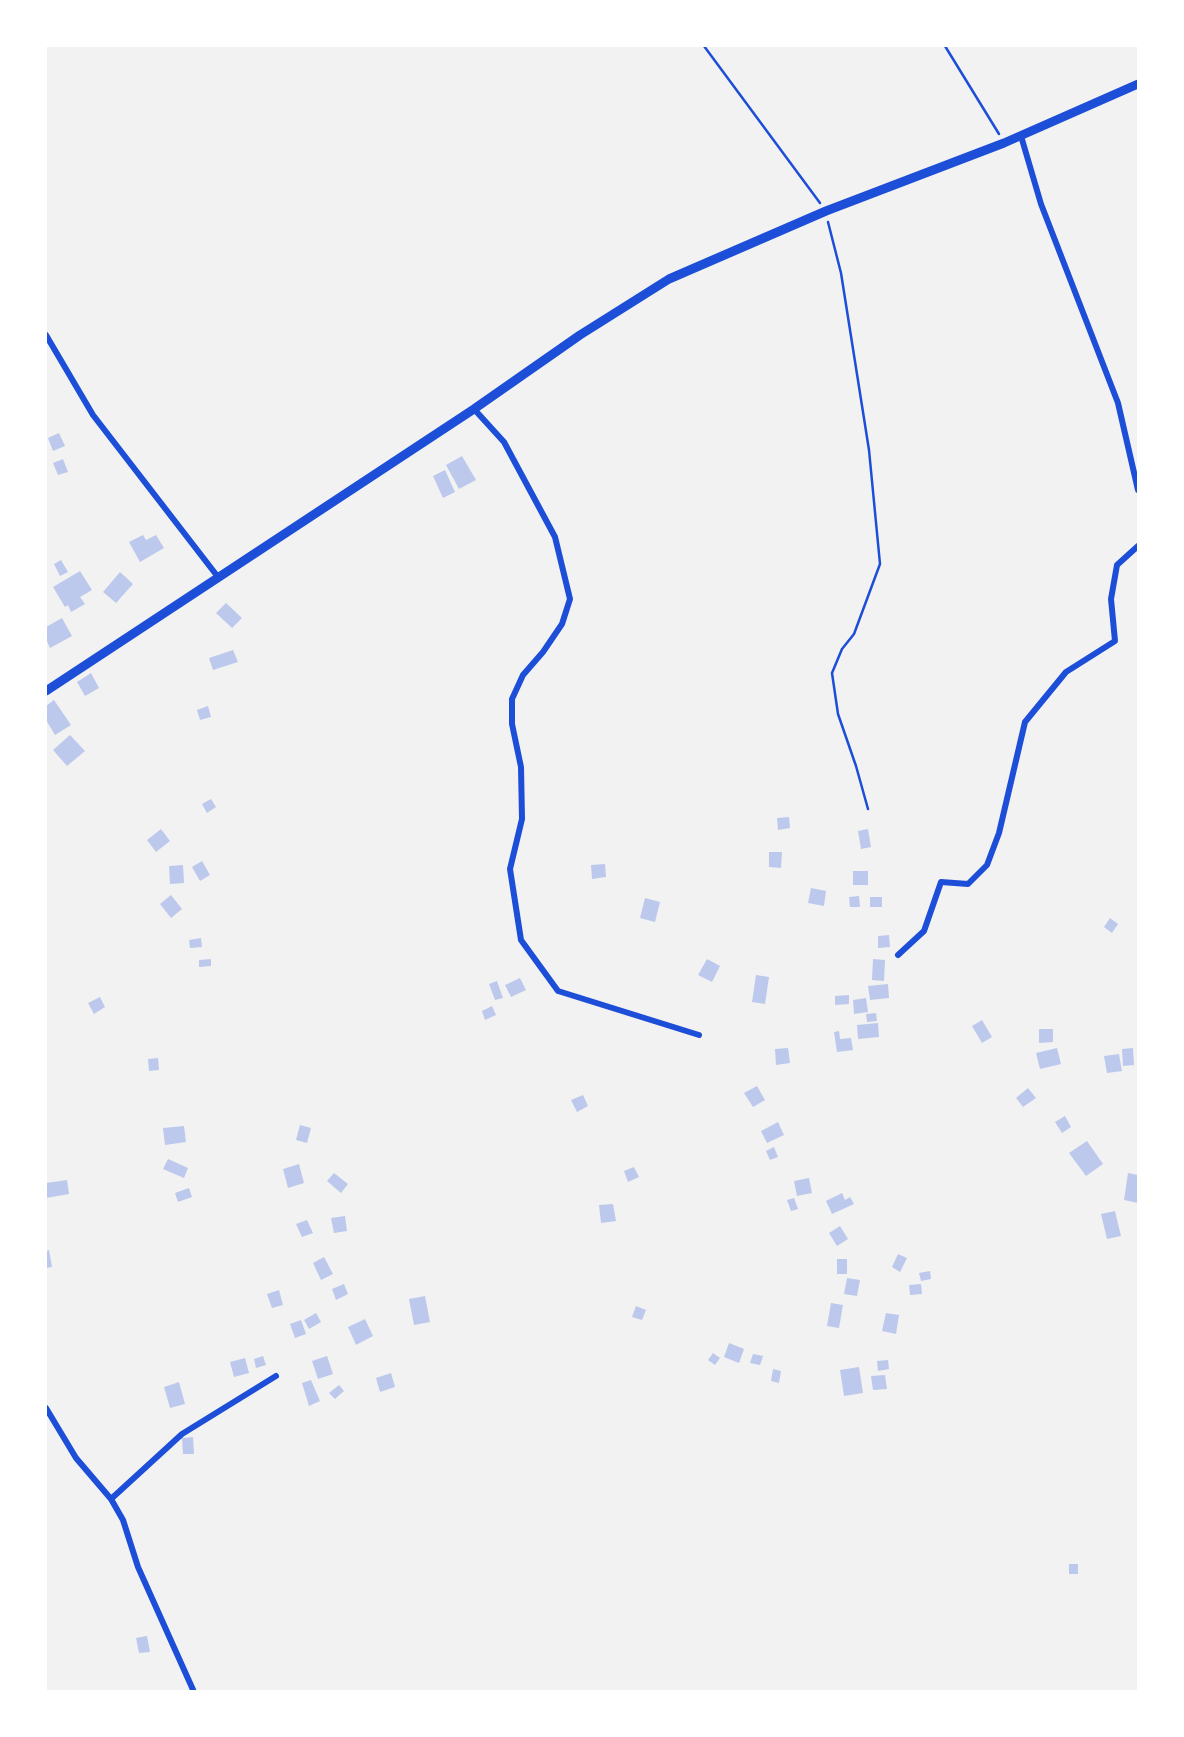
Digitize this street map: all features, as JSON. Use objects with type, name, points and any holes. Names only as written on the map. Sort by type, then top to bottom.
[{"type":"main road","points":[[46,691],[474,409],[580,335],[669,279],[825,211],[1004,143],[1139,85]]},
{"type":"street","points":[[1021,136],[1041,204],[1118,403],[1139,490]]},
{"type":"street","points":[[46,335],[93,415],[218,577]]},
{"type":"street","points":[[474,409],[504,442],[555,537],[570,599],[562,624],[523,675],[512,699],[512,724],[521,767],[522,819],[510,869],[521,940],[558,991],[699,1035]]},
{"type":"street","points":[[898,955],[924,931],[941,882],[968,884],[987,865],[999,833],[1025,722],[1066,673],[1115,641],[1111,599],[1117,565],[1139,546]]},
{"type":"street","points":[[111,1499],[182,1433],[276,1376]]},
{"type":"street","points":[[46,1408],[76,1458],[111,1499],[123,1520],[138,1567],[194,1692]]},
{"type":"path","points":[[704,46],[812,189],[825,211],[841,273],[869,450],[880,564],[854,634],[842,649],[832,673],[838,714],[868,809]]},
{"type":"path","points":[[946,46],[1004,143]]},
{"type":"building","points":[[59,433],[65,446],[53,451],[48,438]]},
{"type":"building","points":[[462,456],[476,480],[459,489],[446,465]]},
{"type":"building","points":[[63,459],[68,472],[58,475],[53,463]]},
{"type":"building","points":[[445,470],[455,492],[443,498],[433,476]]},
{"type":"building","points":[[143,535],[146,540],[156,535],[164,548],[140,562],[129,542]]},
{"type":"building","points":[[61,560],[68,572],[60,576],[54,564]]},
{"type":"building","points":[[80,571],[92,590],[80,597],[85,604],[71,612],[53,587]]},
{"type":"building","points":[[120,572],[133,584],[116,603],[103,592]]},
{"type":"building","points":[[226,603],[242,618],[232,628],[216,613]]},
{"type":"building","points":[[62,618],[72,636],[50,648],[46,639],[46,627]]},
{"type":"building","points":[[233,650],[238,662],[213,670],[209,658]]},
{"type":"building","points":[[91,673],[99,688],[85,696],[77,682]]},
{"type":"building","points":[[54,700],[71,725],[55,735],[46,720],[46,706]]},
{"type":"building","points":[[208,706],[211,717],[200,720],[197,710]]},
{"type":"building","points":[[70,735],[85,751],[67,766],[53,750]]},
{"type":"building","points":[[211,799],[216,807],[207,813],[202,804]]},
{"type":"building","points":[[789,817],[790,828],[778,830],[777,818]]},
{"type":"building","points":[[161,829],[170,841],[156,852],[147,840]]},
{"type":"building","points":[[868,829],[871,847],[861,849],[858,831]]},
{"type":"building","points":[[769,852],[782,852],[781,868],[769,867]]},
{"type":"building","points":[[202,861],[210,875],[200,881],[192,867]]},
{"type":"building","points":[[605,864],[606,877],[592,879],[591,865]]},
{"type":"building","points":[[183,865],[184,883],[170,884],[169,866]]},
{"type":"building","points":[[853,871],[868,871],[868,885],[853,885]]},
{"type":"building","points":[[811,888],[826,891],[824,906],[808,903]]},
{"type":"building","points":[[171,895],[182,909],[171,918],[160,904]]},
{"type":"building","points":[[859,896],[860,907],[850,907],[849,897]]},
{"type":"building","points":[[870,897],[882,897],[882,907],[870,907]]},
{"type":"building","points":[[645,898],[660,902],[655,922],[640,918]]},
{"type":"building","points":[[1110,918],[1118,924],[1112,933],[1104,927]]},
{"type":"building","points":[[889,935],[890,947],[878,948],[878,936]]},
{"type":"building","points":[[201,938],[202,947],[190,948],[189,940]]},
{"type":"building","points":[[211,959],[211,966],[199,967],[199,960]]},
{"type":"building","points":[[707,959],[720,966],[712,982],[698,975]]},
{"type":"building","points":[[873,959],[885,960],[884,981],[872,980]]},
{"type":"building","points":[[756,975],[769,977],[765,1004],[752,1002]]},
{"type":"building","points":[[520,978],[526,990],[511,997],[505,985]]},
{"type":"building","points":[[497,981],[503,998],[495,1000],[489,984]]},
{"type":"building","points":[[888,984],[889,998],[870,1000],[868,986]]},
{"type":"building","points":[[849,995],[849,1004],[835,1005],[835,996]]},
{"type":"building","points":[[100,997],[105,1007],[94,1014],[88,1003]]},
{"type":"building","points":[[866,998],[868,1012],[854,1014],[853,1000]]},
{"type":"building","points":[[492,1006],[496,1015],[485,1020],[482,1011]]},
{"type":"building","points":[[876,1013],[877,1021],[867,1022],[866,1014]]},
{"type":"building","points":[[982,1020],[992,1037],[982,1043],[972,1026]]},
{"type":"building","points":[[878,1023],[879,1037],[858,1039],[857,1025]]},
{"type":"building","points":[[1039,1029],[1053,1029],[1053,1042],[1039,1043]]},
{"type":"building","points":[[839,1031],[840,1039],[851,1038],[853,1050],[837,1052],[834,1032]]},
{"type":"building","points":[[788,1048],[790,1063],[776,1065],[775,1049]]},
{"type":"building","points":[[1057,1048],[1061,1064],[1040,1069],[1036,1053]]},
{"type":"building","points":[[1133,1048],[1134,1065],[1123,1066],[1122,1049]]},
{"type":"building","points":[[1119,1054],[1122,1071],[1107,1073],[1104,1056]]},
{"type":"building","points":[[158,1058],[159,1070],[149,1071],[148,1059]]},
{"type":"building","points":[[757,1086],[765,1100],[753,1107],[744,1093]]},
{"type":"building","points":[[1028,1088],[1036,1098],[1023,1107],[1016,1098]]},
{"type":"building","points":[[583,1095],[588,1106],[577,1112],[571,1100]]},
{"type":"building","points":[[1065,1116],[1071,1127],[1062,1133],[1055,1122]]},
{"type":"building","points":[[778,1122],[784,1135],[767,1143],[761,1131]]},
{"type":"building","points":[[300,1125],[311,1128],[307,1143],[296,1140]]},
{"type":"building","points":[[184,1126],[186,1142],[165,1145],[163,1128]]},
{"type":"building","points":[[1087,1141],[1103,1164],[1086,1176],[1069,1153]]},
{"type":"building","points":[[774,1147],[778,1157],[770,1160],[766,1151]]},
{"type":"building","points":[[168,1159],[188,1168],[184,1178],[163,1169]]},
{"type":"building","points":[[299,1164],[304,1183],[288,1188],[283,1169]]},
{"type":"building","points":[[634,1167],[639,1177],[628,1182],[624,1171]]},
{"type":"building","points":[[334,1173],[348,1184],[341,1193],[327,1181]]},
{"type":"building","points":[[1128,1173],[1138,1175],[1138,1203],[1124,1200]]},
{"type":"building","points":[[809,1178],[812,1193],[797,1196],[794,1181]]},
{"type":"building","points":[[67,1180],[69,1194],[46,1198],[46,1183]]},
{"type":"building","points":[[189,1188],[192,1197],[178,1202],[175,1193]]},
{"type":"building","points":[[842,1193],[845,1200],[850,1197],[854,1204],[832,1214],[826,1201]]},
{"type":"building","points":[[794,1198],[798,1209],[791,1211],[787,1200]]},
{"type":"building","points":[[613,1204],[616,1221],[601,1223],[599,1205]]},
{"type":"building","points":[[1115,1211],[1121,1236],[1107,1239],[1101,1214]]},
{"type":"building","points":[[345,1216],[347,1231],[334,1233],[331,1218]]},
{"type":"building","points":[[307,1220],[313,1233],[302,1237],[296,1224]]},
{"type":"building","points":[[840,1226],[848,1239],[837,1246],[829,1233]]},
{"type":"building","points":[[49,1250],[52,1267],[46,1268],[46,1251]]},
{"type":"building","points":[[898,1254],[907,1258],[900,1272],[892,1267]]},
{"type":"building","points":[[324,1257],[333,1274],[321,1280],[313,1263]]},
{"type":"building","points":[[837,1259],[847,1259],[847,1274],[837,1274]]},
{"type":"building","points":[[930,1271],[931,1279],[921,1281],[919,1273]]},
{"type":"building","points":[[847,1278],[860,1280],[857,1296],[844,1294]]},
{"type":"building","points":[[344,1284],[348,1294],[336,1300],[332,1289]]},
{"type":"building","points":[[921,1284],[922,1294],[910,1295],[909,1285]]},
{"type":"building","points":[[279,1290],[283,1305],[272,1308],[267,1294]]},
{"type":"building","points":[[425,1296],[430,1322],[414,1325],[409,1299]]},
{"type":"building","points":[[831,1303],[843,1305],[839,1328],[827,1326]]},
{"type":"building","points":[[636,1306],[646,1310],[642,1320],[632,1317]]},
{"type":"building","points":[[316,1313],[321,1322],[309,1329],[304,1320]]},
{"type":"building","points":[[886,1313],[899,1315],[896,1334],[882,1331]]},
{"type":"building","points":[[365,1319],[373,1336],[356,1345],[348,1327]]},
{"type":"building","points":[[301,1320],[306,1334],[295,1338],[290,1324]]},
{"type":"building","points":[[729,1343],[744,1349],[739,1363],[724,1357]]},
{"type":"building","points":[[713,1353],[720,1358],[715,1365],[708,1360]]},
{"type":"building","points":[[753,1354],[763,1356],[760,1365],[750,1363]]},
{"type":"building","points":[[263,1356],[266,1365],[256,1368],[254,1359]]},
{"type":"building","points":[[327,1356],[333,1374],[318,1379],[312,1361]]},
{"type":"building","points":[[245,1358],[249,1373],[234,1377],[230,1362]]},
{"type":"building","points":[[888,1360],[889,1369],[878,1371],[877,1361]]},
{"type":"building","points":[[859,1367],[863,1393],[844,1396],[840,1370]]},
{"type":"building","points":[[773,1369],[781,1371],[779,1383],[771,1381]]},
{"type":"building","points":[[391,1373],[395,1387],[380,1392],[376,1378]]},
{"type":"building","points":[[885,1375],[887,1389],[873,1390],[871,1376]]},
{"type":"building","points":[[311,1380],[320,1401],[309,1406],[302,1383]]},
{"type":"building","points":[[179,1382],[185,1404],[170,1408],[164,1387]]},
{"type":"building","points":[[339,1385],[344,1391],[335,1399],[329,1393]]},
{"type":"building","points":[[193,1437],[194,1454],[183,1454],[182,1438]]},
{"type":"building","points":[[1069,1564],[1078,1564],[1078,1574],[1069,1574]]},
{"type":"building","points":[[147,1636],[150,1652],[139,1653],[136,1638]]}]
